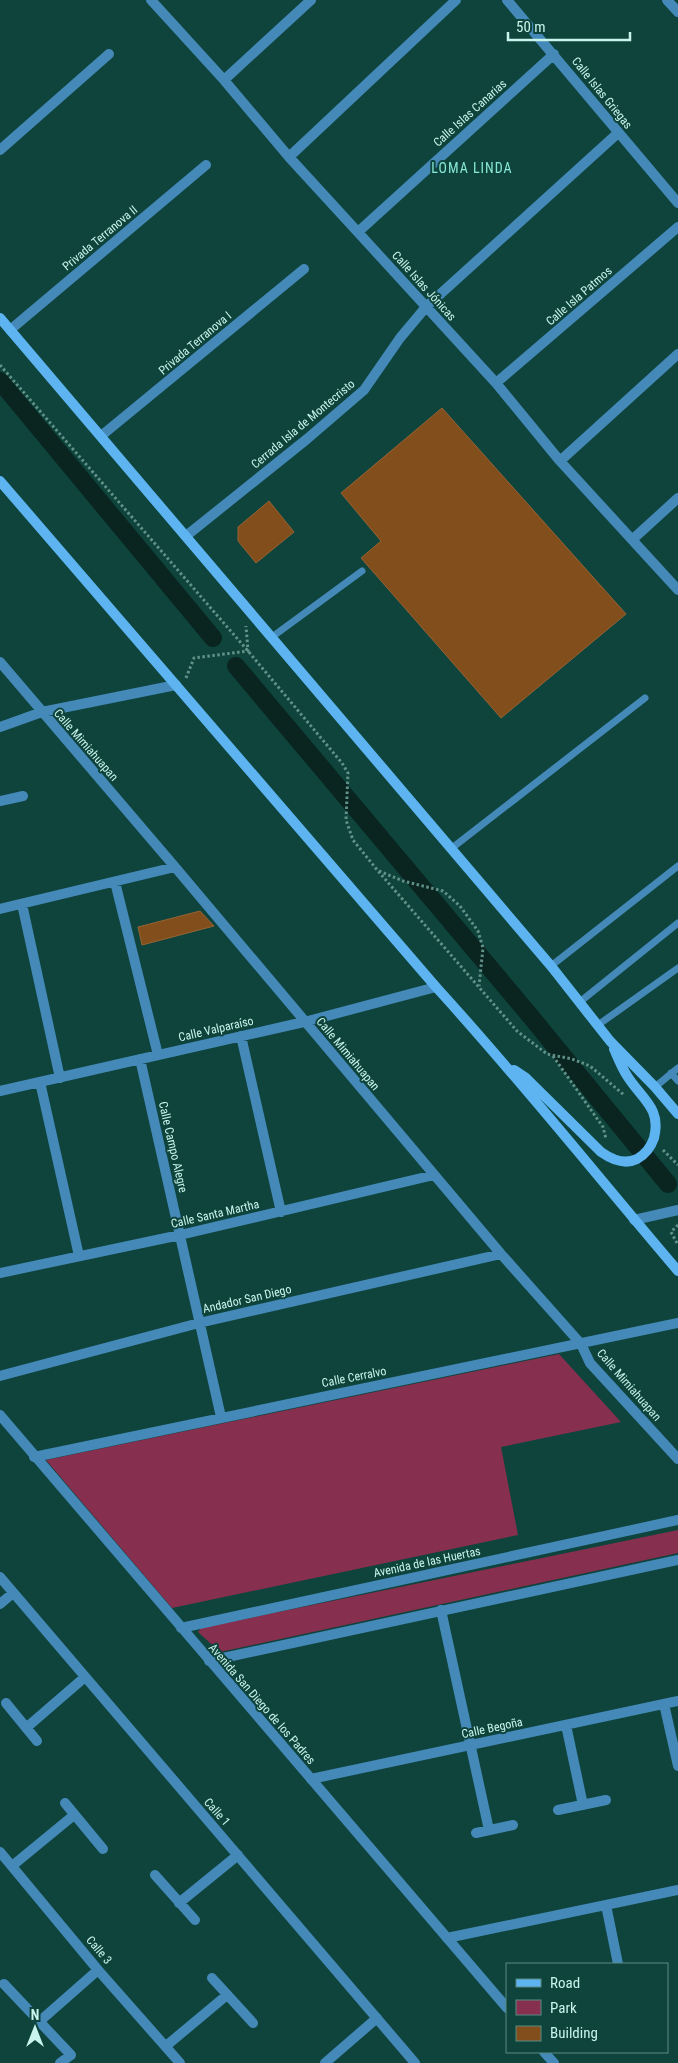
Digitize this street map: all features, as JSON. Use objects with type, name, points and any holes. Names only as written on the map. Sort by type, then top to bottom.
[{"type":"main road","points":[[0,318],[552,966],[581,1001],[610,1041],[678,1114]]},
{"type":"main road","points":[[0,481],[436,987],[505,1063],[678,1271]]},
{"type":"main road","points":[[505,1063],[526,1078],[606,1156],[622,1161],[636,1159],[651,1148],[656,1129],[656,1116],[650,1105],[626,1075],[610,1041]]},
{"type":"street","points":[[224,80],[310,0]]},
{"type":"street","points":[[289,157],[456,0]]},
{"type":"street","name":"Calle Islas Griegas","points":[[507,0],[618,133],[676,198]]},
{"type":"street","points":[[667,0],[678,12]]},
{"type":"street","name":"Calle Islas Jónicas","points":[[153,1],[224,80],[289,157],[496,383],[560,461],[678,590]]},
{"type":"street","points":[[0,150],[108,54]]},
{"type":"street","name":"Calle Islas Canarias","points":[[358,232],[554,54]]},
{"type":"street","name":"Cerrada Isla de Montecristo","points":[[186,536],[307,439],[364,390],[400,338],[426,307],[618,133]]},
{"type":"street","name":"Privada Terranova II","points":[[10,330],[206,165]]},
{"type":"street","name":"Calle Isla Patmos","points":[[496,383],[678,228]]},
{"type":"street","name":"Privada Terranova I","points":[[101,436],[304,269]]},
{"type":"street","points":[[560,461],[678,354]]},
{"type":"street","points":[[633,539],[678,498]]},
{"type":"street","name":"Calle Mimiahuapan","points":[[0,662],[500,1254],[581,1344],[590,1363],[678,1460]]},
{"type":"street","points":[[0,727],[42,712],[179,688]]},
{"type":"street","points":[[0,801],[23,796]]},
{"type":"street","points":[[0,909],[175,867]]},
{"type":"street","points":[[115,882],[158,1055]]},
{"type":"street","points":[[22,904],[60,1078]]},
{"type":"street","name":"Calle Valparaíso","points":[[0,1092],[304,1022],[436,987]]},
{"type":"street","points":[[241,1036],[281,1212]]},
{"type":"street","name":"Calle Campo Alegre","points":[[140,1059],[220,1417]]},
{"type":"street","points":[[40,1082],[79,1256]]},
{"type":"street","name":"Calle Santa Martha","points":[[0,1273],[180,1235],[434,1175]]},
{"type":"street","points":[[634,1220],[678,1210]]},
{"type":"street","name":"Andador San Diego","points":[[0,1376],[199,1323],[500,1254]]},
{"type":"street","name":"Calle Cerralvo","points":[[34,1457],[678,1323]]},
{"type":"street","name":"Avenida San Diego de los Padres","points":[[0,1415],[506,2007]]},
{"type":"street","name":"Avenida de las Huertas","points":[[181,1628],[678,1520]]},
{"type":"street","points":[[209,1661],[678,1560]]},
{"type":"street","name":"Calle 1","points":[[0,1577],[415,2063]]},
{"type":"street","points":[[0,1604],[13,1593]]},
{"type":"street","points":[[441,1610],[489,1830]]},
{"type":"street","points":[[26,1728],[85,1678]]},
{"type":"street","name":"Calle Begoña","points":[[311,1779],[678,1701]]},
{"type":"street","points":[[6,1703],[37,1741]]},
{"type":"street","points":[[664,1704],[678,1766]]},
{"type":"street","points":[[566,1725],[583,1805]]},
{"type":"street","points":[[558,1810],[606,1800]]},
{"type":"street","points":[[65,1803],[103,1849]]},
{"type":"street","points":[[12,1866],[74,1815]]},
{"type":"street","points":[[476,1833],[513,1825]]},
{"type":"street","name":"Calle 3","points":[[0,1852],[98,1970],[180,2063]]},
{"type":"street","points":[[179,1903],[238,1855]]},
{"type":"street","points":[[155,1875],[195,1920]]},
{"type":"street","points":[[447,1938],[678,1890]]},
{"type":"street","points":[[606,1905],[618,1963]]},
{"type":"street","points":[[40,2021],[98,1970]]},
{"type":"street","points":[[212,1978],[253,2023]]},
{"type":"street","points":[[4,1984],[71,2054],[60,2063]]},
{"type":"street","points":[[166,2046],[227,1994]]},
{"type":"street","points":[[325,2063],[377,2018]]},
{"type":"street","points":[[545,2053],[554,2063]]},
{"type":"lane","points":[[272,637],[362,571]]},
{"type":"lane","points":[[452,848],[645,698]]},
{"type":"lane","points":[[552,966],[678,866]]},
{"type":"lane","points":[[581,1001],[678,923]]},
{"type":"lane","points":[[598,1025],[678,968]]},
{"type":"lane","points":[[654,1087],[678,1068]]},
{"type":"lane","points":[[671,1073],[678,1081]]},
{"type":"path","points":[[0,365],[248,651],[342,763],[348,773],[346,820],[353,840],[378,871],[517,1031],[547,1054],[572,1059],[590,1066],[627,1098]]},
{"type":"path","points":[[244,603],[248,651]]},
{"type":"path","points":[[179,688],[194,658],[248,651]]},
{"type":"path","points":[[378,871],[403,881],[443,891],[460,906],[478,932],[483,948],[479,986]]},
{"type":"path","points":[[555,1056],[603,1127],[608,1146]]},
{"type":"path","points":[[678,1225],[671,1232],[678,1245]]},
{"type":"green space","points":[[559,1354],[621,1422],[501,1447],[518,1535],[172,1608],[46,1460]]},
{"type":"green space","points":[[678,1530],[678,1553],[220,1652],[198,1632],[201,1628]]},
{"type":"building","points":[[442,408],[626,614],[501,718],[361,558],[381,541],[341,493]]},
{"type":"building","points":[[269,501],[294,532],[256,563],[238,541],[238,527]]},
{"type":"building","points":[[200,911],[214,926],[142,945],[138,927]]},
{"type":"waterway","points":[[0,381],[213,638]]},
{"type":"waterway","points":[[236,666],[527,1012],[668,1184]]},
{"type":"district","name":"LOMA LINDA","points":[[472,168]]}]
